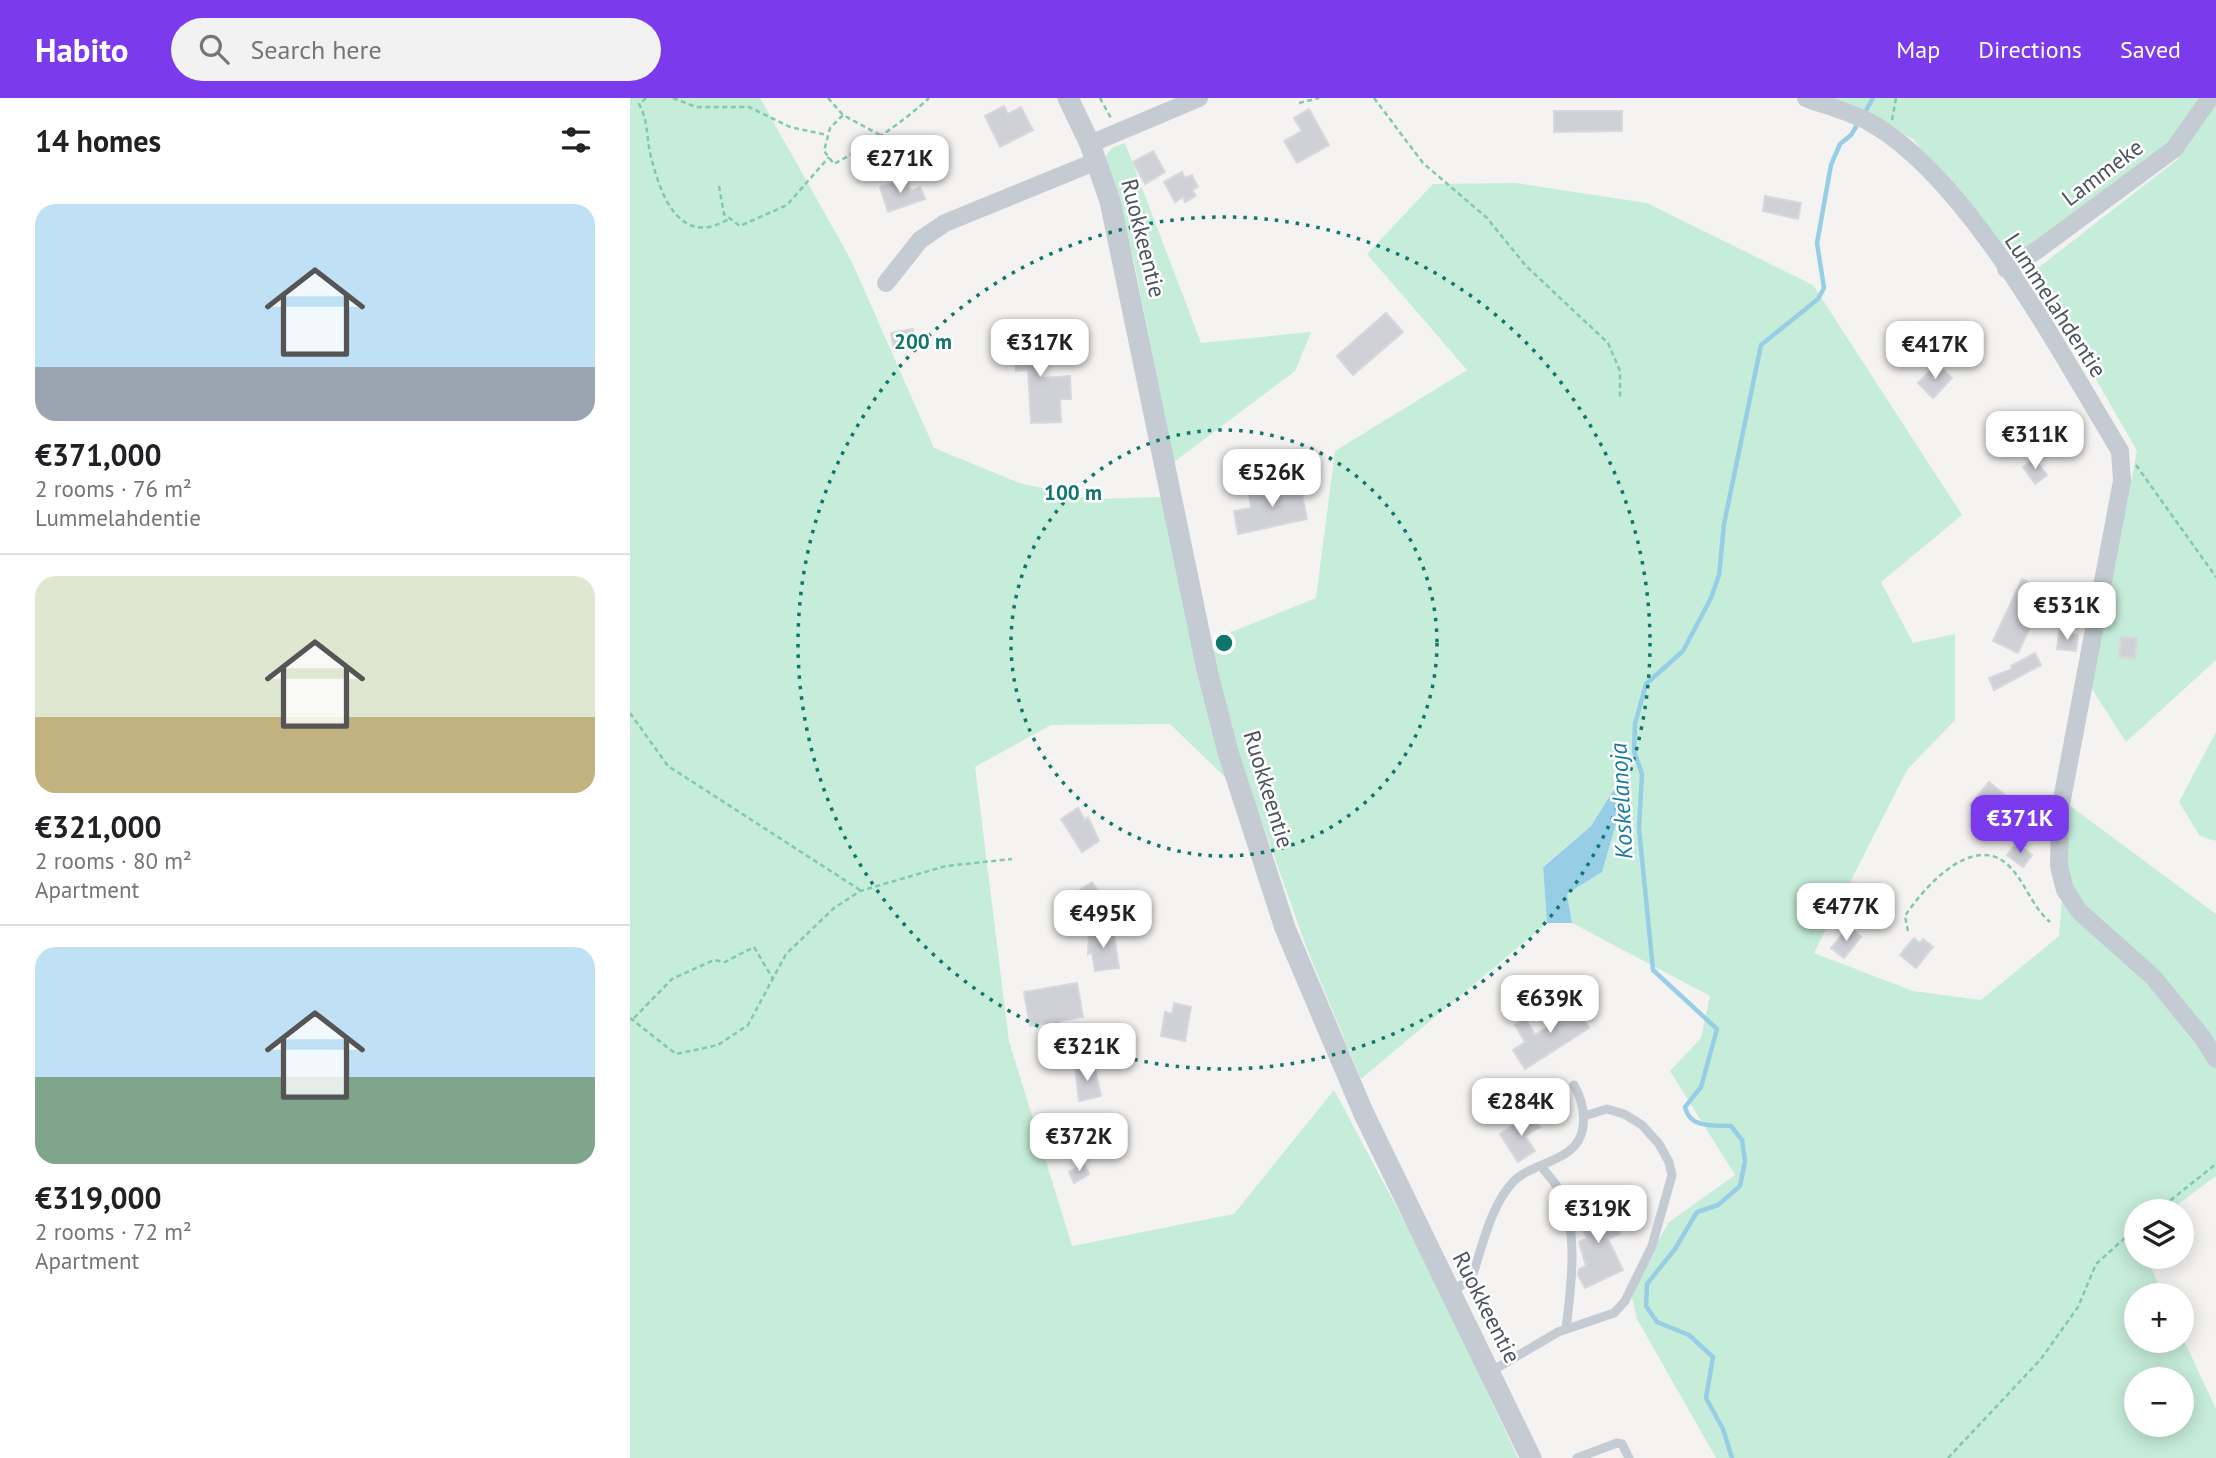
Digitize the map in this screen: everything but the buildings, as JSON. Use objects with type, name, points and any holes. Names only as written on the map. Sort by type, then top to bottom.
[{"type":"street","name":"Ruokkeentie","points":[[1068,98],[1093,153],[1123,257],[1184,565],[1228,752],[1285,928],[1325,1029],[1531,1458]]},
{"type":"street","points":[[886,283],[920,240],[945,223],[1093,153],[1118,131],[1199,98]]},
{"type":"street","name":"Lummelahdentie","points":[[1806,98],[1863,120],[1922,164],[1952,195],[2006,269],[2120,451]]},
{"type":"street","name":"Lammeke","points":[[2006,269],[2036,251],[2174,149],[2210,98]]},
{"type":"street","points":[[2120,451],[2122,481],[2060,810],[2059,866],[2065,890],[2080,912],[2153,977],[2216,1059]]},
{"type":"lane","points":[[1450,1293],[1470,1279],[1475,1272],[1493,1216],[1513,1182],[1576,1145],[1584,1116],[1574,1085]]},
{"type":"lane","points":[[1490,1372],[1566,1329],[1614,1313],[1625,1301],[1652,1246],[1672,1175],[1659,1144],[1642,1125],[1606,1109],[1584,1116]]},
{"type":"lane","points":[[1541,1166],[1561,1194],[1567,1215],[1571,1273],[1566,1329]]},
{"type":"lane","points":[[1577,1458],[1595,1455],[1622,1444],[1629,1458]]},
{"type":"path","points":[[646,98],[639,103],[648,119],[650,155],[670,208],[688,223],[708,227],[730,219]]},
{"type":"path","points":[[673,98],[696,107],[749,107],[790,127],[828,135]]},
{"type":"path","points":[[828,98],[843,115],[880,135]]},
{"type":"path","points":[[843,115],[830,128],[824,151],[834,164],[880,135],[929,98]]},
{"type":"path","points":[[1100,98],[1118,131]]},
{"type":"path","points":[[1299,103],[1319,98]]},
{"type":"path","points":[[1374,98],[1423,163],[1487,218],[1525,266],[1608,343],[1620,371],[1620,399]]},
{"type":"path","points":[[719,186],[724,214],[740,226],[787,205],[829,157]]},
{"type":"path","points":[[2120,451],[2138,467],[2216,577]]},
{"type":"path","points":[[630,713],[668,766],[860,891]]},
{"type":"path","points":[[1909,931],[1905,916],[1919,895],[1952,865],[1992,855],[2008,865],[2050,922]]},
{"type":"path","points":[[773,979],[754,947],[725,962],[715,960],[672,979],[632,1018],[649,1035],[676,1054],[718,1045],[748,1025],[773,979],[786,954],[834,908],[860,891],[946,866],[1012,859]]},
{"type":"path","points":[[2172,1199],[2216,1164]]},
{"type":"path","points":[[1948,1458],[2041,1359],[2078,1307],[2096,1264],[2124,1239]]},
{"type":"green space","points":[[630,98],[760,98],[851,260],[934,448],[1019,483],[1093,499],[1162,497],[1227,779],[1170,724],[1051,725],[975,767],[1009,1041],[1072,1246],[1234,1214],[1334,1090],[1427,1264],[1518,1458],[630,1458]]},
{"type":"green space","points":[[1829,98],[2216,98],[2216,660],[2126,742],[2090,686],[2137,451],[2034,271],[2178,159],[2179,137],[2036,246],[2006,257],[1913,139],[1849,105]]},
{"type":"green space","points":[[1125,143],[1201,343],[1311,332],[1295,371],[1174,462],[1134,261],[1102,161],[1112,148]]},
{"type":"green space","points":[[1516,183],[1647,203],[1813,285],[1962,515],[1881,582],[1913,643],[1955,634],[1955,720],[1907,770],[1814,953],[1913,991],[1981,1000],[2059,936],[2069,805],[2216,914],[2216,1176],[2185,1199],[2124,1199],[2124,1269],[2152,1269],[2158,1283],[2124,1283],[2124,1353],[2190,1353],[2216,1409],[2216,1458],[1716,1458],[1637,1319],[1630,1289],[1669,1222],[1735,1175],[1670,1071],[1701,1038],[1710,996],[1572,923],[1567,894],[1602,872],[1615,789],[1591,826],[1543,866],[1547,923],[1361,1079],[1307,949],[1242,766],[1209,641],[1316,598],[1335,451],[1467,370],[1367,254],[1433,184]]},
{"type":"green space","points":[[2216,732],[2216,841],[2200,836],[2179,802]]},
{"type":"water","points":[[1615,788],[1623,799],[1602,872],[1567,894],[1572,923],[1547,923],[1543,867],[1591,826]]},
{"type":"waterway","name":"Koskelanoja","points":[[1864,114],[1873,98]]},
{"type":"waterway","name":"Koskelanoja","points":[[1732,1458],[1723,1429],[1706,1398],[1713,1357],[1689,1335],[1657,1322],[1646,1306],[1647,1284],[1675,1249],[1697,1212],[1718,1205],[1740,1186],[1745,1161],[1742,1140],[1731,1126],[1697,1122],[1685,1107],[1701,1087],[1717,1029],[1653,970],[1639,828],[1642,774],[1634,751],[1635,724],[1646,684],[1683,651],[1711,598],[1719,575],[1724,524],[1761,345],[1818,299],[1824,288],[1817,243],[1831,165],[1840,144],[1851,135],[1859,122]]}]
